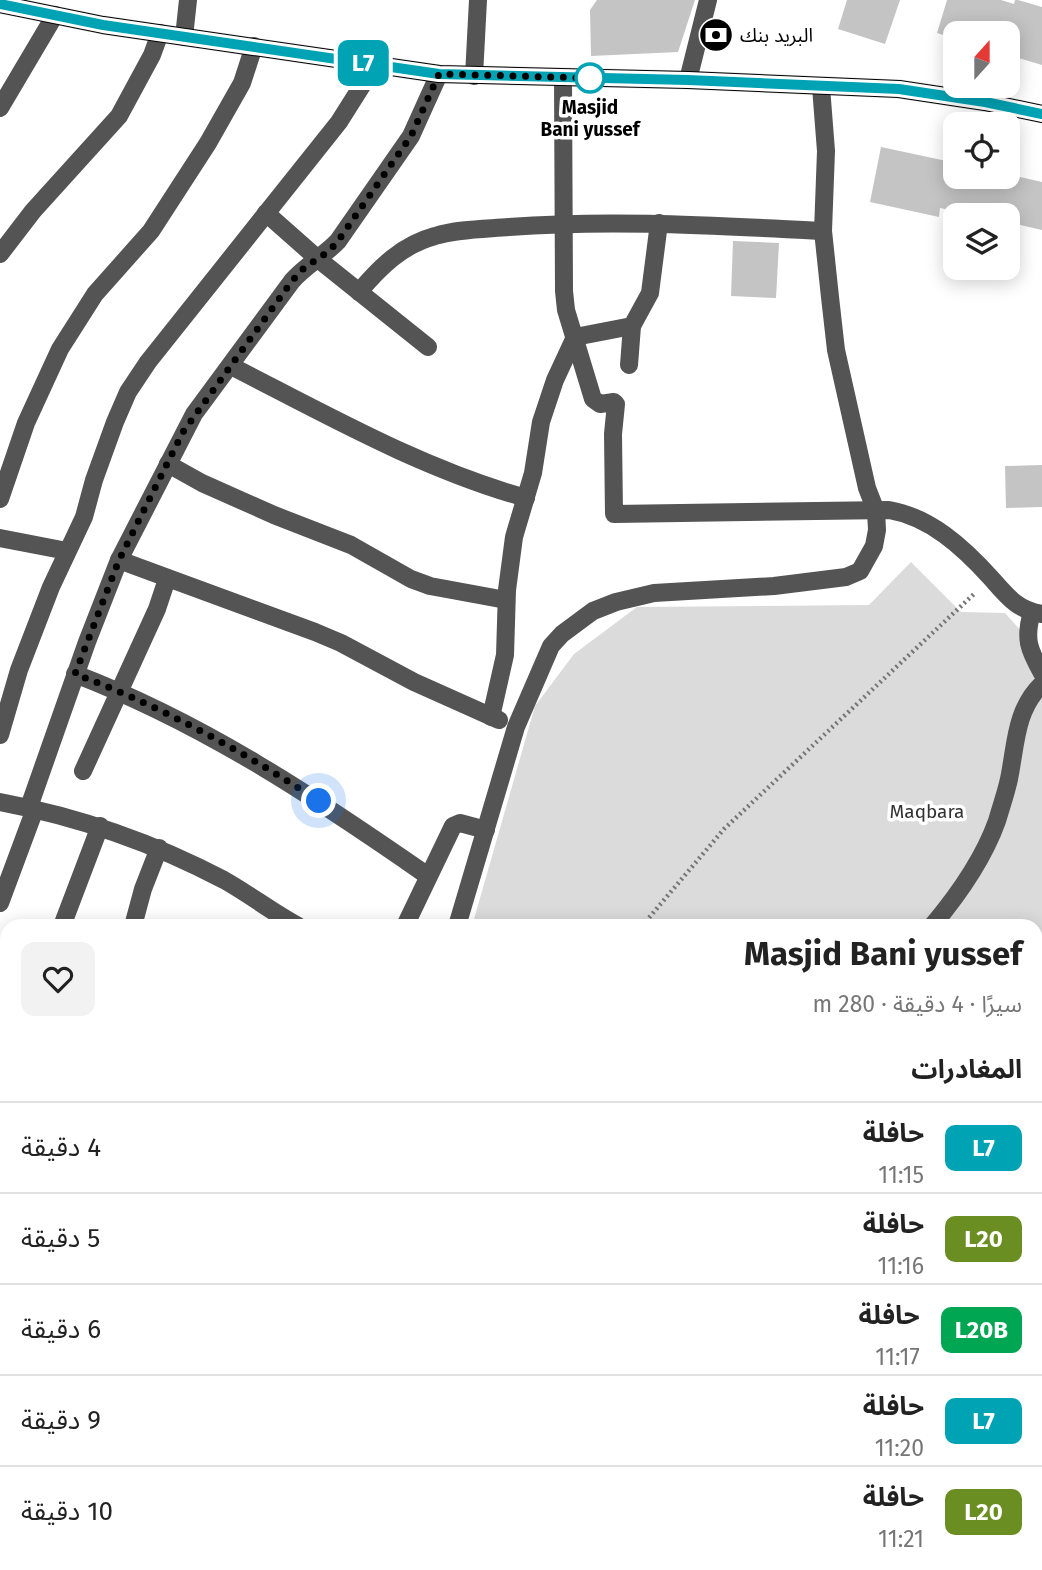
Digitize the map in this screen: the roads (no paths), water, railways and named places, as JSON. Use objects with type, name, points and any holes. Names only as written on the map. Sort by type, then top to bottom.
[{"type":"main road","points":[[0,4],[103,25],[439,74],[688,80],[909,90],[1042,114]]},
{"type":"street","points":[[184,37],[188,0]]},
{"type":"street","points":[[474,76],[478,0]]},
{"type":"street","points":[[688,80],[708,0]]},
{"type":"street","points":[[0,108],[55,15]]},
{"type":"street","points":[[0,254],[33,211],[118,116],[152,55],[160,33]]},
{"type":"street","points":[[0,499],[26,423],[60,349],[95,294],[151,231],[208,143],[242,83],[254,46]]},
{"type":"street","points":[[0,734],[12,688],[67,551],[85,517],[99,466],[133,383],[339,122],[375,65]]},
{"type":"street","points":[[0,903],[75,674],[119,560],[194,414],[288,287],[304,268],[338,241],[411,136],[439,74]]},
{"type":"street","points":[[563,78],[566,310],[594,400],[600,404],[616,404],[613,434],[614,514],[902,513],[931,524],[991,578],[1009,600],[1037,613],[1027,629],[1029,651],[1042,673]]},
{"type":"street","points":[[459,919],[516,727],[551,646],[571,625],[593,611],[616,602],[654,593],[774,586],[833,580],[853,575],[865,564],[874,546],[876,511],[867,488],[836,350],[824,231],[826,151],[821,87]]},
{"type":"street","points":[[266,213],[318,259],[428,347]]},
{"type":"street","points":[[359,292],[382,264],[416,243],[436,235],[563,223],[659,223],[824,231]]},
{"type":"street","points":[[629,365],[632,326],[650,293],[659,223]]},
{"type":"street","points":[[575,337],[632,326]]},
{"type":"street","points":[[491,717],[505,655],[506,600],[512,546],[526,498],[541,422],[555,380],[575,337]]},
{"type":"street","points":[[231,366],[421,462],[487,487],[526,498]]},
{"type":"street","points":[[168,464],[202,483],[274,515],[351,545],[411,579],[430,586],[506,600]]},
{"type":"street","points":[[0,538],[67,551]]},
{"type":"street","points":[[119,560],[341,643],[414,682],[516,727]]},
{"type":"street","points":[[83,771],[157,609],[167,579]]},
{"type":"street","points":[[75,674],[119,691],[217,740],[279,775],[428,876]]},
{"type":"street","points":[[938,919],[959,894],[983,853],[997,821],[1009,779],[1016,730],[1027,705],[1042,684]]},
{"type":"street","points":[[0,802],[100,826],[159,848],[224,880],[287,919]]},
{"type":"street","points":[[408,919],[453,826],[460,823],[486,830]]},
{"type":"street","points":[[65,919],[100,826]]},
{"type":"street","points":[[135,919],[159,848]]},
{"type":"place","name":"البريد بنك","points":[[716,35]]},
{"type":"place","name":"Masjid Bani yussef","points":[[590,78]]},
{"type":"park label","name":"Maqbara","points":[[927,811]]}]
